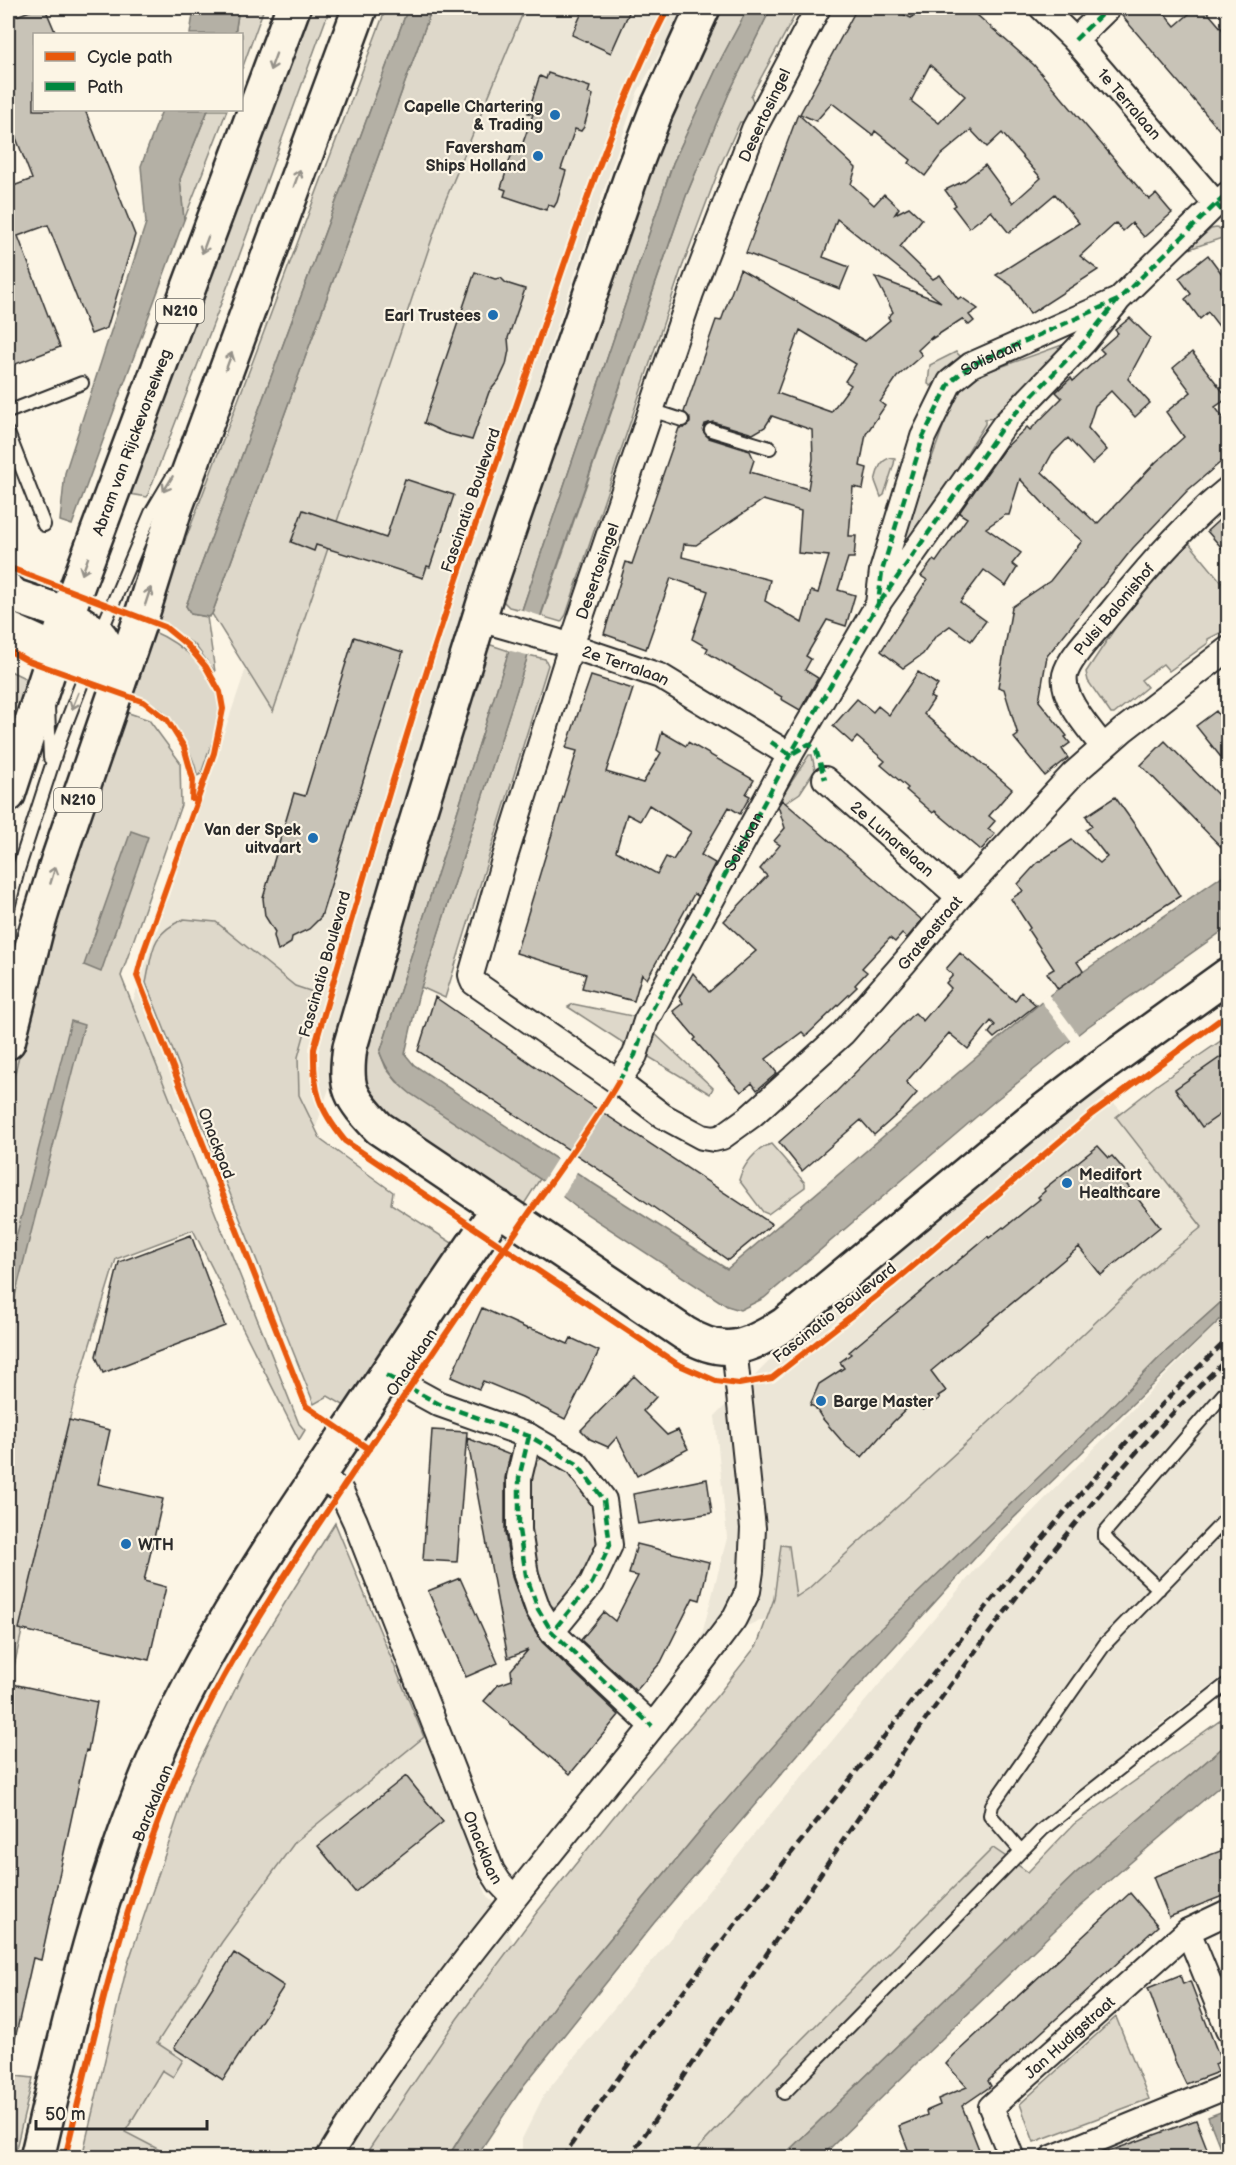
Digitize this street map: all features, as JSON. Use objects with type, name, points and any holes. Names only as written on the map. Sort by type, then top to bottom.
[{"type":"main road","name":"Abram van Rijckevorselweg","points":[[8,795],[67,614],[293,8]]},
{"type":"main road","name":"Abram van Rijckevorselweg","points":[[8,1042],[39,921],[122,671],[209,416],[360,8]]},
{"type":"main road","name":"Fascinatio Boulevard","points":[[703,8],[656,111],[633,171],[491,622],[406,855],[350,1047],[347,1074],[351,1093],[379,1128],[700,1343],[718,1347],[749,1345],[785,1324],[1020,1129],[1099,1068],[1228,975]]},
{"type":"main road","points":[[8,590],[14,596],[67,614],[95,648],[122,671]]},
{"type":"main road","points":[[8,629],[51,664],[95,648]]},
{"type":"main road","name":"Onacklaan","points":[[317,1476],[499,1208]]},
{"type":"main road","name":"Barckalaan","points":[[37,2157],[98,1918],[135,1806],[174,1717],[199,1668],[225,1621],[317,1476]]},
{"type":"street","name":"Desertosingel","points":[[618,1082],[479,987],[473,982],[471,975],[563,644],[651,410],[691,293],[754,129],[818,8]]},
{"type":"street","name":"1e Terralaan","points":[[1042,8],[1075,40],[1222,199]]},
{"type":"street","points":[[1075,40],[1108,8]]},
{"type":"street","name":"Solislaan","points":[[618,1082],[635,1055],[646,1021],[790,755],[878,604],[1004,425],[1084,342],[1118,300],[1222,199]]},
{"type":"street","name":"Solislaan","points":[[878,604],[882,571],[922,437],[950,382],[971,365],[1118,300]]},
{"type":"street","name":"Pulsi Balonishof","points":[[1103,747],[1075,709],[1066,686],[1065,675],[1078,652],[1157,556],[1182,529],[1228,489]]},
{"type":"street","name":"2e Terralaan","points":[[491,622],[660,676],[790,755]]},
{"type":"street","name":"Grateastraat","points":[[618,1082],[663,1116],[693,1133],[714,1139],[728,1134],[777,1094],[843,1033],[959,897],[1051,796],[1103,747],[1228,649]]},
{"type":"street","name":"2e Lunarelaan","points":[[825,779],[959,897]]},
{"type":"street","name":"Onacklaan","points":[[328,2157],[405,2039],[734,1619],[748,1591],[753,1528],[734,1347]]},
{"type":"street","name":"Onacklaan","points":[[386,1375],[439,1404],[529,1436],[577,1464],[604,1500],[610,1545],[592,1583],[552,1632]]},
{"type":"street","points":[[529,1436],[519,1479],[519,1530],[526,1575],[538,1609],[552,1632],[652,1726]]},
{"type":"street","name":"Onacklaan","points":[[317,1476],[341,1491],[355,1521],[492,1871],[514,1898]]},
{"type":"street","name":"Jan Hudigstraat","points":[[1012,2157],[991,2107],[1188,1930],[1228,1912]]},
{"type":"street","points":[[1188,1930],[1228,2029]]},
{"type":"street","points":[[1052,2157],[1228,2086]]},
{"type":"lane","points":[[8,412],[82,383]]},
{"type":"lane","points":[[651,410],[682,420]]},
{"type":"lane","name":"Abram van Rijckevorselweg","points":[[8,908],[62,734],[95,648],[151,513],[209,416]]},
{"type":"lane","points":[[711,430],[770,448]]},
{"type":"lane","points":[[8,433],[44,525]]},
{"type":"lane","name":"Abram van Rijckevorselweg","points":[[51,664],[51,768]]},
{"type":"lane","points":[[1159,1589],[1109,1542],[1105,1537],[1105,1532],[1228,1389]]},
{"type":"lane","points":[[1021,1851],[990,1815],[992,1805],[1100,1651],[1228,1517]]},
{"type":"lane","points":[[784,2093],[1054,1818],[1228,1683]]},
{"type":"shaded area","points":[[194,8],[239,8],[235,33],[190,33]]},
{"type":"shaded area","points":[[239,8],[264,8],[243,66],[243,33],[235,33]]},
{"type":"shaded area","points":[[306,8],[330,8],[238,259],[147,497],[129,494]]},
{"type":"shaded area","points":[[386,8],[408,8],[186,606],[191,614],[207,617],[215,672],[195,645],[156,618]]},
{"type":"shaded area","points":[[408,8],[432,8],[212,614],[209,617],[191,614],[186,606]]},
{"type":"shaded area","points":[[432,8],[525,8],[443,206],[273,712],[212,614]]},
{"type":"shaded area","points":[[470,8],[686,8],[638,91],[550,346],[333,1077],[298,1180],[110,1069]]},
{"type":"shaded area","points":[[717,8],[748,8],[721,59],[673,163],[522,610],[509,607],[499,597],[634,193]]},
{"type":"shaded area","points":[[748,8],[771,8],[729,93],[686,196],[549,590],[418,997],[405,1054],[414,1065],[727,1269],[1051,994],[1228,872],[1228,927],[1086,1028],[996,1100],[764,1298],[740,1310],[727,1306],[576,1207],[540,1179],[411,1094],[392,1076],[380,1053],[522,610],[673,163],[721,59]]},
{"type":"shaded area","points":[[771,8],[799,8],[751,96],[755,108],[746,122],[740,122],[721,164],[681,270],[566,615],[561,622],[541,616],[686,196],[729,93]]},
{"type":"shaded area","points":[[162,111],[208,111],[180,179],[184,220],[72,525],[60,521],[65,473],[146,223],[141,166]]},
{"type":"shaded area","points":[[208,111],[227,111],[184,220],[180,179]]},
{"type":"shaded area","points":[[1211,229],[1228,230],[1228,236],[1186,250]]},
{"type":"shaded area","points":[[1065,344],[997,418],[985,419],[985,424],[899,561],[894,564],[948,413],[961,389],[978,375]]},
{"type":"shaded area","points":[[956,352],[962,362],[931,386],[928,384],[930,365]]},
{"type":"shaded area","points":[[890,458],[895,459],[894,464],[884,495],[881,497],[875,481],[881,464]]},
{"type":"shaded area","points":[[1187,544],[1190,544],[1228,590],[1228,629],[1208,639],[1208,643],[1169,671],[1163,664],[1141,680],[1147,687],[1114,714],[1111,714],[1088,681],[1086,672],[1129,607]]},
{"type":"shaded area","points":[[150,630],[174,643],[197,662],[206,673],[218,697],[217,727],[201,774],[197,776],[186,744],[174,724],[156,706],[127,692]]},
{"type":"shaded area","points":[[488,644],[509,651],[380,1053],[386,1068],[397,1082],[540,1179],[519,1212],[375,1112],[358,1083],[402,894]]},
{"type":"shaded area","points":[[528,655],[545,659],[548,665],[445,998],[421,987]]},
{"type":"shaded area","points":[[8,670],[29,680],[8,748]]},
{"type":"shaded area","points":[[123,711],[149,720],[180,762],[181,805],[121,976],[299,1424],[305,1430],[299,1440],[193,1230],[116,1259],[77,1387],[8,1693],[8,1102],[52,917]]},
{"type":"shaded area","points":[[809,755],[812,755],[815,770],[800,793],[775,810],[777,804]]},
{"type":"shaded area","points":[[131,831],[148,837],[101,972],[84,965]]},
{"type":"shaded area","points":[[184,919],[216,922],[295,986],[316,993],[298,1057],[299,1095],[321,1140],[393,1192],[391,1204],[460,1248],[350,1409],[328,1396],[314,1404],[146,983],[152,952],[159,937]]},
{"type":"shaded area","points":[[573,1004],[637,1017],[628,1046],[568,1007]]},
{"type":"shaded area","points":[[71,1021],[84,1025],[8,1323],[8,1269]]},
{"type":"shaded area","points":[[651,1034],[655,1034],[713,1088],[710,1094],[649,1057]]},
{"type":"shaded area","points":[[1228,1036],[1228,1296],[1160,1357],[714,1814],[555,2005],[466,2128],[448,2157],[363,2158],[457,2019],[537,1912],[757,1645],[774,1599],[781,1545],[789,1546],[796,1597],[808,1589],[1039,1376],[1162,1259],[1202,1227],[1116,1117],[1158,1084]]},
{"type":"shaded area","points":[[1076,1064],[1228,1221],[809,1604],[700,1642],[727,1538],[715,1416],[1031,1096]]},
{"type":"shaded area","points":[[771,1144],[805,1183],[805,1187],[768,1214],[763,1212],[739,1180],[751,1158],[765,1146]]},
{"type":"shaded area","points":[[1228,1296],[1228,1312],[995,1536],[817,1732],[654,1923],[524,2085],[476,2157],[448,2157],[466,2128],[555,2005],[714,1814],[852,1656],[1095,1423],[1160,1357]]},
{"type":"shaded area","points":[[1228,1312],[1228,1672],[1155,1728],[724,2157],[522,2157],[522,2139],[544,2095],[764,1822],[975,1570]]},
{"type":"shaded area","points":[[550,1455],[594,1495],[600,1533],[591,1568],[561,1606],[556,1608],[549,1605],[531,1545],[530,1482],[536,1462],[542,1456]]},
{"type":"shaded area","points":[[335,1523],[424,1737],[295,1842],[222,1942],[157,2043],[183,2060],[173,2077],[162,2070],[125,2132],[173,2157],[82,2157],[127,1966],[190,1781],[251,1657]]},
{"type":"shaded area","points":[[1228,1715],[1228,1743],[1076,1873],[782,2157],[689,2158],[801,2040],[993,1848],[1028,1872],[1074,1824]]},
{"type":"shaded area","points":[[418,1721],[488,1898],[494,1903],[517,1950],[374,2157],[108,2158],[199,1935]]},
{"type":"shaded area","points":[[1228,1743],[1228,1779],[1081,1905],[821,2157],[782,2157],[1076,1873]]},
{"type":"shaded area","points":[[1116,2017],[1149,2099],[1034,2142],[1020,2104]]},
{"type":"shaded area","points":[[15,2076],[33,2078],[14,2157],[8,2157],[8,2106]]},
{"type":"shaded area","points":[[1228,2109],[1228,2118],[1224,2120],[1228,2131],[1228,2157],[1224,2157],[1208,2117]]},
{"type":"pier","points":[[519,609],[544,617],[531,656],[507,650]]},
{"type":"pier","points":[[1048,994],[1080,1037],[1073,1043],[1040,1000]]},
{"type":"pier","points":[[558,1157],[578,1170],[561,1199],[541,1184]]},
{"type":"building","points":[[38,8],[45,8],[56,33],[33,33],[33,111],[85,111],[135,235],[107,328],[91,334],[48,225],[18,236],[60,347],[8,367],[8,188],[32,179],[8,117],[8,19]]},
{"type":"building","points":[[584,8],[631,8],[611,53],[572,35]]},
{"type":"building","points":[[857,8],[891,8],[911,18],[920,8],[969,8],[1034,65],[1144,194],[1150,199],[1156,194],[1172,213],[1144,237],[1132,223],[1123,231],[1116,223],[1080,256],[1098,270],[1030,314],[1012,286],[996,275],[1079,223],[1055,194],[1009,233],[991,211],[969,228],[953,207],[956,205],[945,190],[964,181],[985,165],[1013,203],[1041,178],[1002,133],[987,147],[971,130],[940,156],[925,176],[909,163],[911,160],[875,131],[873,135],[832,103],[816,121],[800,114]],"holes":[[[930,65],[965,96],[939,123],[911,101]]]},
{"type":"building","points":[[1133,8],[1160,8],[1175,26],[1196,8],[1204,8],[1228,36],[1228,140],[1122,16]]},
{"type":"building","points":[[548,73],[590,87],[588,93],[593,95],[584,127],[581,131],[575,129],[561,169],[566,171],[557,202],[554,207],[548,204],[546,210],[504,196],[506,190],[501,188],[511,156],[514,152],[519,154],[533,114],[528,113],[540,76],[546,79]]},
{"type":"building","points":[[798,114],[856,168],[851,184],[874,205],[884,194],[899,208],[895,214],[909,207],[922,219],[900,247],[933,279],[940,275],[958,299],[961,297],[978,309],[969,315],[974,321],[969,325],[962,319],[930,340],[933,336],[918,350],[922,355],[897,377],[880,402],[885,406],[866,434],[860,466],[867,468],[863,489],[853,487],[849,536],[856,536],[854,558],[848,558],[838,590],[855,595],[846,626],[827,620],[806,656],[811,659],[805,670],[818,678],[800,710],[706,652],[708,648],[692,639],[708,591],[671,578],[646,649],[604,634],[626,562],[632,564],[679,428],[684,428],[690,423],[690,418],[684,412],[716,320],[721,321],[740,269],[865,341],[890,320],[888,317],[893,312],[875,277],[941,302],[837,219],[823,257],[849,267],[840,289],[746,253]],"holes":[[[800,330],[856,364],[845,381],[851,385],[831,412],[777,393]],[[772,416],[812,430],[813,459],[808,489],[750,472],[754,460],[750,451],[709,438],[703,431],[705,424],[713,422],[753,434],[765,427]],[[763,500],[801,511],[798,553],[829,556],[818,593],[811,591],[802,623],[765,601],[770,580],[682,557],[684,544],[696,545]]]},
{"type":"building","points":[[1208,255],[1228,282],[1228,338],[1208,312],[1200,319],[1185,299],[1191,294],[1179,278]]},
{"type":"building","points":[[475,272],[495,279],[501,278],[506,283],[525,289],[508,338],[509,350],[506,365],[499,380],[489,392],[472,440],[445,433],[424,423]]},
{"type":"building","points":[[1130,318],[1150,338],[1128,379],[1150,403],[1135,417],[1111,391],[1095,406],[1088,428],[1107,450],[1092,464],[1068,438],[1052,454],[1042,472],[1097,524],[1156,462],[1184,437],[1166,412],[1191,392],[1173,368],[1192,352],[1228,398],[1215,407],[1228,424],[1228,456],[1188,490],[1133,548],[1047,656],[1039,701],[1070,743],[1062,749],[1068,758],[1045,776],[1014,738],[1018,735],[1004,689],[998,687],[1012,607],[1050,581],[1082,541],[1057,520],[1020,479],[1009,515],[1005,515],[986,528],[1021,553],[1012,564],[1017,568],[1006,586],[984,570],[960,602],[986,621],[971,641],[950,626],[935,637],[923,654],[903,668],[881,651],[927,580],[921,576],[933,560],[936,562],[967,518],[959,513],[1004,449],[1027,427],[1030,430],[1062,398],[1056,392],[1071,378],[1073,381],[1104,353],[1100,349],[1118,333],[1115,330]]},
{"type":"building","points":[[405,479],[454,495],[430,567],[427,566],[423,578],[316,545],[314,551],[291,542],[303,510],[386,538]]},
{"type":"building","points":[[1228,512],[1228,555],[1207,531]]},
{"type":"building","points":[[354,637],[403,652],[321,917],[309,929],[292,937],[291,943],[278,951],[275,932],[265,916],[263,898],[294,793],[305,796]]},
{"type":"building","points":[[918,672],[938,685],[930,697],[934,699],[924,714],[1012,789],[989,816],[995,821],[988,829],[995,834],[981,850],[906,790],[908,788],[881,765],[885,761],[857,737],[852,743],[833,726],[857,699],[873,712],[878,706],[889,715]]},
{"type":"building","points":[[591,676],[633,689],[606,772],[643,783],[661,753],[657,750],[662,732],[686,746],[688,742],[754,780],[746,794],[750,796],[740,814],[729,807],[701,855],[715,863],[698,896],[694,894],[647,979],[642,974],[634,1001],[582,988],[586,974],[516,953],[577,751],[566,748]],"holes":[[[649,805],[691,832],[673,860],[666,857],[657,874],[616,851],[627,814],[640,821]]]},
{"type":"building","points":[[1216,711],[1228,728],[1228,766],[1196,726]]},
{"type":"building","points":[[1165,741],[1228,805],[1228,854],[1141,765]]},
{"type":"building","points":[[1115,797],[1180,896],[1077,962],[1083,971],[1058,989],[1047,973],[1054,969],[1011,899],[1023,891],[1018,884],[1037,863],[1072,840],[1100,863],[1107,857],[1086,830],[1092,826],[1086,816]]},
{"type":"building","points":[[782,800],[922,920],[907,938],[902,934],[895,942],[890,938],[862,968],[867,972],[855,985],[857,987],[806,1036],[802,1032],[766,1059],[777,1073],[757,1090],[752,1083],[741,1092],[694,1040],[696,1038],[673,1011],[683,1003],[679,997],[693,973],[709,992],[756,951],[724,921],[767,876],[760,869],[780,845],[774,841],[785,828],[778,806]]},
{"type":"building","points":[[960,953],[1015,1001],[1021,992],[1036,1005],[994,1038],[989,1033],[995,1025],[991,1021],[968,1049],[949,1033],[906,1082],[917,1093],[903,1109],[874,1135],[861,1120],[802,1171],[779,1142],[836,1092],[910,1017],[915,1013],[923,1021],[951,988],[946,983],[953,975],[946,969]]},
{"type":"building","points":[[435,997],[588,1103],[772,1224],[728,1260],[615,1180],[418,1051]]},
{"type":"building","points":[[1228,1052],[1228,1109],[1202,1127],[1175,1089]]},
{"type":"building","points":[[1098,1146],[1109,1158],[1112,1156],[1126,1172],[1120,1176],[1160,1227],[1101,1275],[1079,1247],[931,1371],[946,1391],[938,1396],[940,1398],[923,1410],[914,1402],[862,1457],[847,1447],[815,1407],[810,1405],[819,1384],[844,1368],[840,1362],[851,1354],[849,1352],[988,1236],[989,1238],[1004,1228],[1040,1199],[1038,1197],[1045,1191],[1044,1189]]},
{"type":"building","points":[[191,1235],[225,1326],[103,1373],[96,1356],[119,1262]]},
{"type":"building","points":[[482,1308],[568,1344],[571,1338],[599,1351],[565,1419],[522,1397],[483,1381],[479,1389],[451,1377]]},
{"type":"building","points":[[634,1376],[656,1397],[643,1411],[667,1435],[678,1430],[688,1449],[637,1476],[617,1437],[608,1447],[590,1439],[581,1430]]},
{"type":"building","points":[[69,1420],[110,1430],[98,1484],[163,1499],[144,1581],[166,1587],[149,1660],[19,1629]]},
{"type":"building","points":[[432,1430],[467,1432],[457,1562],[423,1560]]},
{"type":"building","points":[[467,1438],[510,1455],[505,1478],[505,1532],[512,1577],[526,1616],[542,1642],[619,1715],[570,1774],[484,1701],[498,1685],[512,1680],[511,1670],[528,1650],[508,1658]]},
{"type":"building","points":[[707,1479],[712,1513],[638,1524],[633,1494]]},
{"type":"building","points":[[637,1544],[709,1562],[700,1600],[693,1598],[661,1662],[636,1691],[581,1640],[604,1612],[615,1621],[638,1576],[629,1574]]},
{"type":"building","points":[[460,1578],[498,1663],[466,1677],[428,1591]]},
{"type":"building","points":[[8,1683],[97,1702],[41,1960],[33,1958],[15,2039],[8,2038]]},
{"type":"building","points":[[406,1776],[443,1822],[355,1892],[318,1846]]},
{"type":"building","points":[[1228,1848],[1228,1894],[1169,1917],[1153,1877]]},
{"type":"building","points":[[1130,1893],[1158,1926],[988,2081],[991,2086],[962,2106],[982,2157],[911,2157],[899,2126],[927,2115],[926,2111],[940,2105],[938,2099],[967,2087],[946,2064]]},
{"type":"building","points":[[234,1953],[284,1986],[223,2080],[174,2048]]},
{"type":"building","points":[[1180,1975],[1183,1984],[1190,1981],[1221,2061],[1215,2064],[1218,2072],[1186,2084],[1148,1988]]},
{"type":"building","points":[[1196,2120],[1208,2151],[1191,2157],[1096,2157],[1096,2156]]},
{"type":"railway","points":[[562,2158],[637,2053],[715,1950],[1001,1589],[1133,1435],[1228,1339]]},
{"type":"railway","points":[[629,2158],[904,1750],[1017,1596],[1139,1449],[1228,1358]]},
{"type":"marked path","points":[[1075,40],[1108,8]]},
{"type":"marked path","points":[[618,1082],[635,1055],[646,1021],[790,755],[878,604],[882,571],[923,437],[950,382],[971,365],[1118,300],[1228,194]]},
{"type":"marked path","points":[[1216,204],[1228,217]]},
{"type":"marked path","points":[[880,602],[1004,425],[1084,342],[1117,301]]},
{"type":"marked path","points":[[771,742],[790,755],[809,744],[816,750],[825,779]]},
{"type":"marked path","points":[[386,1375],[439,1404],[529,1436],[577,1464],[604,1500],[610,1545],[592,1583],[552,1632],[652,1726]]},
{"type":"marked path","points":[[529,1436],[519,1478],[519,1530],[526,1575],[538,1609],[552,1632]]},
{"type":"cycle path","points":[[668,8],[625,100],[588,195],[429,664],[314,1049],[316,1087],[323,1108],[345,1141],[677,1364],[716,1381],[739,1384],[772,1378],[892,1284],[1092,1114],[1228,1014]]},
{"type":"cycle path","name":"Onackpad","points":[[8,567],[165,627],[187,645],[206,667],[220,692],[223,709],[214,753],[143,953],[137,976],[306,1406],[369,1449]]},
{"type":"cycle path","points":[[8,650],[26,660],[144,702],[167,720],[184,747],[193,779],[192,799]]},
{"type":"cycle path","points":[[65,2158],[108,1981],[143,1865],[163,1808],[213,1697],[246,1638],[300,1552],[618,1082]]},
{"type":"place","name":"Capelle Chartering & Trading","points":[[555,115]]},
{"type":"place","name":"Faversham Ships Holland","points":[[538,156]]},
{"type":"place","name":"Earl Trustees","points":[[493,315]]},
{"type":"place","name":"Van der Spek uitvaart","points":[[313,838]]},
{"type":"place","name":"Medifort Healthcare","points":[[1067,1183]]},
{"type":"place","name":"Barge Master","points":[[821,1401]]},
{"type":"place","name":"WTH","points":[[126,1544]]}]
